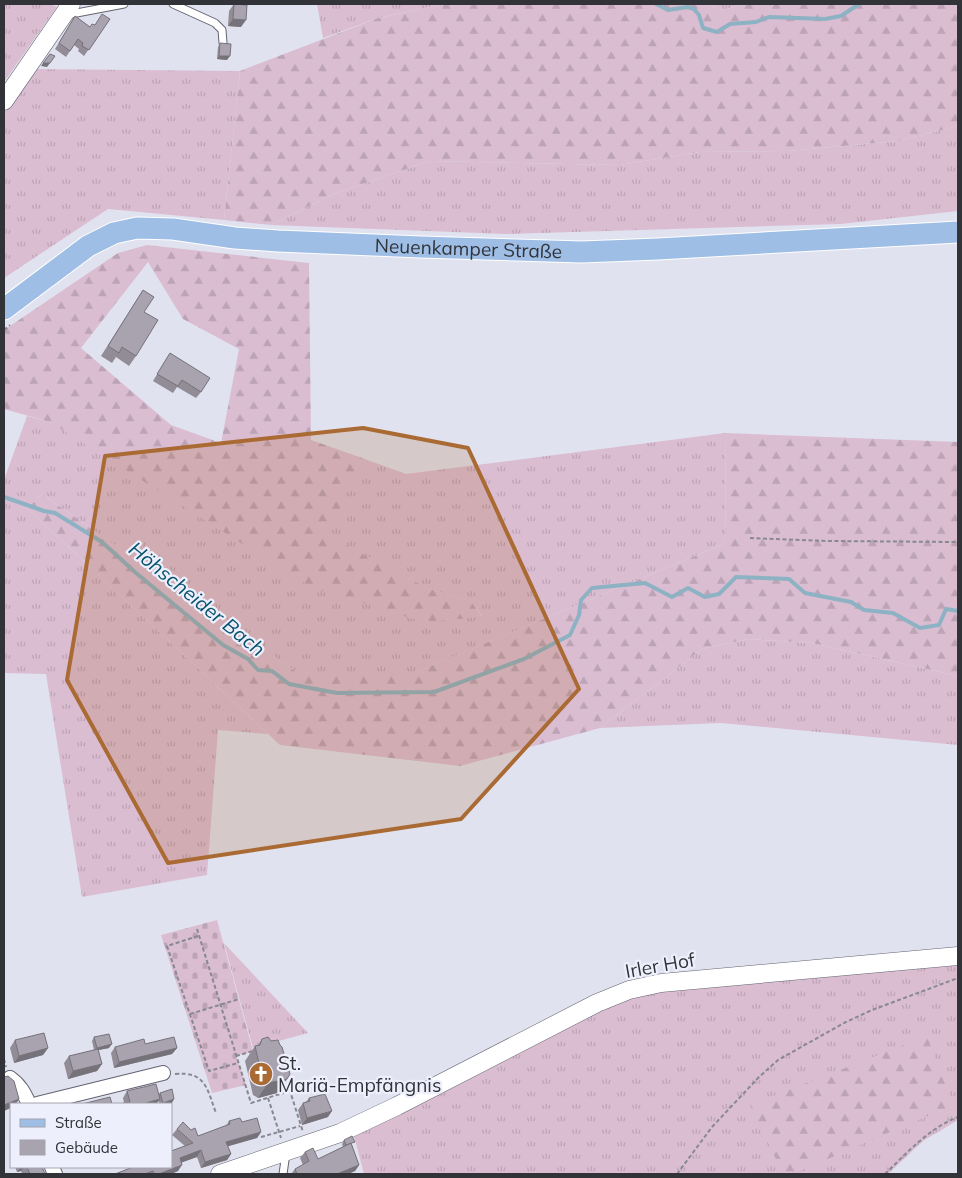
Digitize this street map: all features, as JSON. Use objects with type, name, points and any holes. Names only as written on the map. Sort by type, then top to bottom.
[{"type":"main road","name":"Neuenkamper Straße","points":[[4,309],[88,246],[114,233],[138,228],[173,229],[234,238],[278,241],[582,252],[958,232]]},
{"type":"street","points":[[4,101],[68,8]]},
{"type":"street","name":"Irler Hof","points":[[220,1174],[340,1133],[405,1102],[597,1003],[629,990],[661,983],[958,956]]},
{"type":"street","points":[[41,1103],[163,1074]]},
{"type":"street","points":[[10,1078],[24,1091],[29,1103]]},
{"type":"lane","points":[[68,8],[124,4]]},
{"type":"lane","points":[[173,4],[215,23],[222,30],[223,43]]},
{"type":"lane","points":[[284,1174],[286,1152]]},
{"type":"path","points":[[750,538],[826,541],[958,542]]},
{"type":"path","points":[[197,929],[251,1103],[290,1091],[300,1126],[308,1145]]},
{"type":"path","points":[[199,935],[168,946],[209,1071],[238,1063]]},
{"type":"path","points":[[677,1174],[712,1127],[759,1077],[778,1060],[844,1023],[872,1010],[958,978]]},
{"type":"path","points":[[190,1014],[239,999]]},
{"type":"path","points":[[236,1056],[253,1051]]},
{"type":"path","points":[[163,1074],[186,1073],[199,1077],[206,1084],[216,1112]]},
{"type":"path","points":[[282,1083],[285,1092]]},
{"type":"path","points":[[268,1098],[286,1152]]},
{"type":"path","points":[[885,1174],[929,1134],[958,1116]]},
{"type":"path","points":[[261,1137],[300,1126]]},
{"type":"highlighted area","points":[[363,428],[468,448],[579,689],[461,819],[168,863],[67,680],[105,456]]},
{"type":"green space","points":[[4,4],[51,4],[57,7],[4,82]]},
{"type":"green space","points":[[317,4],[444,4],[378,18],[323,38]]},
{"type":"green space","points":[[444,4],[706,4],[722,10],[747,4],[958,4],[958,126],[898,141],[787,151],[699,152],[620,165],[430,161],[336,193],[271,225],[224,220],[240,71],[378,18]]},
{"type":"green space","points":[[706,4],[747,4],[722,10]]},
{"type":"green space","points":[[31,69],[240,71],[224,220],[108,209],[4,278],[4,111]]},
{"type":"green space","points":[[958,126],[958,211],[841,224],[505,234],[271,225],[336,193],[430,161],[620,165],[699,152],[787,151],[898,141]]},
{"type":"green space","points":[[147,245],[309,263],[311,440],[362,458],[329,536],[429,589],[471,601],[482,617],[423,622],[309,586],[50,422],[4,409],[4,330],[118,253]],"holes":[[[148,262],[183,319],[239,349],[221,443],[171,425],[81,348]]]},
{"type":"green space","points":[[27,416],[50,422],[423,622],[482,616],[471,601],[429,589],[328,536],[362,458],[406,474],[725,433],[726,543],[414,673],[298,673],[42,494],[27,508],[268,734],[218,730],[207,875],[82,897],[46,674],[4,673],[4,480]]},
{"type":"green space","points":[[725,433],[958,442],[958,676],[812,643],[748,639],[702,649],[600,728],[460,766],[280,745],[27,508],[42,494],[298,673],[414,673],[726,543]]},
{"type":"green space","points":[[748,639],[812,643],[958,676],[958,745],[721,723],[600,728],[702,649]]},
{"type":"green space","points":[[217,920],[253,1051],[236,1056],[246,1085],[212,1093],[161,935]]},
{"type":"green space","points":[[224,943],[308,1033],[253,1048]]},
{"type":"green space","points":[[958,963],[958,1120],[923,1141],[888,1174],[364,1174],[353,1132],[613,1003],[651,991]]},
{"type":"green space","points":[[927,1036],[953,1105],[793,1174],[783,1174],[750,1105]]},
{"type":"building","points":[[234,4],[247,5],[246,20],[233,19]]},
{"type":"building","points":[[102,14],[110,19],[89,50],[82,46],[83,43],[78,39],[70,51],[59,43],[75,16],[90,27],[92,24],[95,25]]},
{"type":"building","points":[[220,43],[231,44],[230,56],[219,56]]},
{"type":"building","points":[[50,54],[55,56],[50,63],[43,63]]},
{"type":"building","points":[[143,290],[154,297],[144,312],[158,320],[136,356],[122,347],[119,353],[108,346]]},
{"type":"building","points":[[170,353],[210,378],[201,392],[182,380],[178,386],[157,374]]},
{"type":"building","points":[[44,1033],[48,1048],[19,1056],[15,1040]]},
{"type":"building","points":[[109,1034],[112,1044],[97,1048],[94,1037]]},
{"type":"building","points":[[174,1037],[177,1048],[119,1062],[115,1047],[144,1039],[145,1044]]},
{"type":"building","points":[[268,1037],[271,1041],[278,1040],[282,1047],[290,1074],[287,1079],[268,1083],[263,1081],[255,1046],[260,1045],[262,1039]]},
{"type":"building","points":[[98,1049],[102,1064],[73,1071],[69,1056]]},
{"type":"building","points":[[8,1076],[14,1081],[19,1099],[4,1105],[4,1077]]},
{"type":"building","points":[[156,1084],[160,1099],[146,1103],[125,1103],[130,1102],[127,1091]]},
{"type":"building","points":[[172,1089],[174,1099],[163,1103],[160,1093]]},
{"type":"building","points":[[325,1094],[332,1111],[307,1118],[303,1103],[310,1101],[309,1098]]},
{"type":"building","points":[[110,1097],[112,1103],[86,1103]]},
{"type":"building","points":[[240,1118],[242,1122],[257,1118],[261,1132],[226,1142],[231,1154],[205,1162],[201,1150],[180,1158],[182,1165],[159,1174],[154,1174],[153,1171],[145,1174],[115,1174],[130,1168],[172,1168],[172,1151],[193,1143],[177,1129],[183,1122],[191,1130],[195,1128],[198,1136],[230,1124],[229,1121]]},
{"type":"building","points":[[352,1136],[355,1142],[346,1145],[344,1140]]},
{"type":"building","points":[[351,1143],[359,1165],[337,1174],[297,1174],[295,1169],[309,1161],[305,1152],[313,1148],[318,1159]]},
{"type":"building","points":[[27,1168],[42,1168],[45,1174],[30,1174]]},
{"type":"waterway","points":[[656,4],[668,10],[688,7],[694,9],[699,15],[703,28],[717,32],[730,24],[756,22],[769,17],[825,19],[841,16],[859,4]]},
{"type":"waterway","name":"Höhscheider Bach","points":[[4,497],[55,513],[102,542],[136,573],[223,645],[248,659],[258,670],[272,671],[289,684],[337,693],[434,692],[524,659],[570,635],[579,615],[581,600],[592,588],[645,583],[672,597],[688,588],[705,597],[719,594],[736,577],[789,579],[805,593],[851,602],[864,610],[893,613],[920,628],[939,625],[946,609],[958,611]]},
{"type":"place","name":"St. Mariä-Empfängnis","points":[[261,1074]]}]
